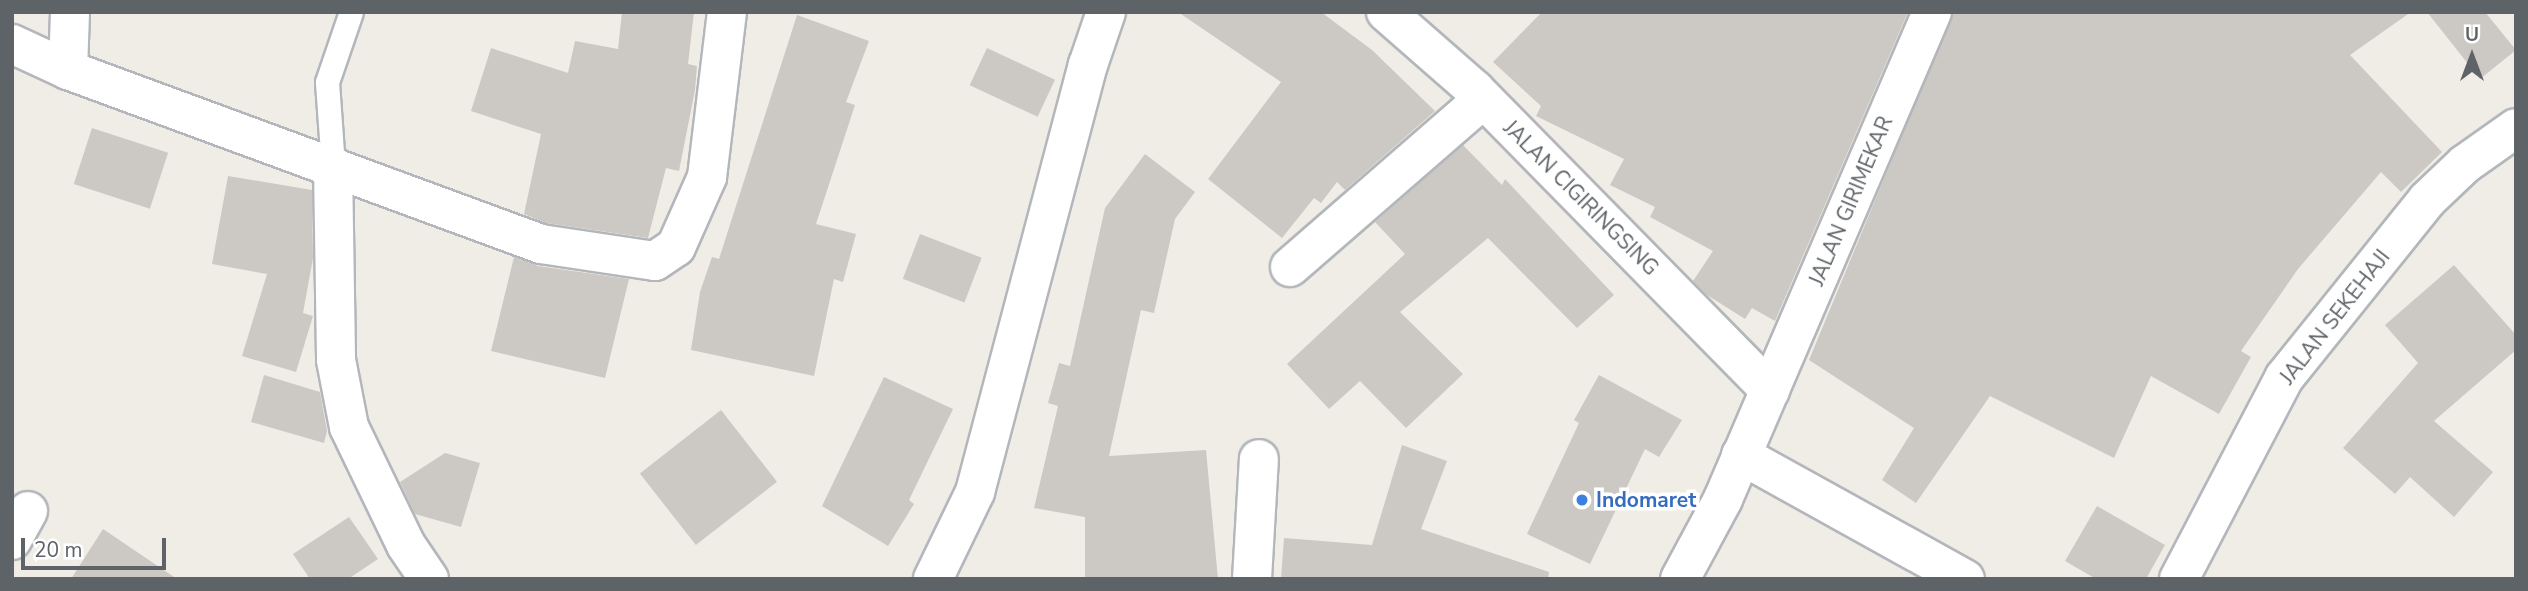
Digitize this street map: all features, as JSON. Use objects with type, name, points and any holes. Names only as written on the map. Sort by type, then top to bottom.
[{"type":"street","points":[[68,71],[70,12]]},
{"type":"street","points":[[12,44],[68,71],[541,244],[655,261],[676,247],[707,177],[727,12]]},
{"type":"street","points":[[933,579],[975,492],[1088,65],[1106,12]]},
{"type":"street","name":"JALAN GIRIMEKAR","points":[[1680,579],[1770,390],[1932,12]]},
{"type":"street","name":"JALAN CIGIRINGSING","points":[[1399,16],[1770,390]]},
{"type":"street","points":[[1290,267],[1483,99]]},
{"type":"street","name":"JALAN SEKEHAJI","points":[[2179,579],[2284,378],[2427,200],[2465,164],[2516,128]]},
{"type":"street","points":[[333,166],[336,360],[349,427],[406,545],[429,579]]},
{"type":"street","points":[[1741,455],[1965,579]]},
{"type":"street","points":[[1252,579],[1259,459]]},
{"type":"lane","points":[[333,166],[327,82],[351,12]]},
{"type":"building","points":[[622,12],[694,12],[688,64],[697,66],[695,90],[679,171],[666,168],[648,238],[546,223],[524,214],[541,134],[471,111],[491,48],[568,73],[575,41],[618,49]]},
{"type":"building","points":[[1178,12],[1321,12],[1372,50],[1435,111],[1345,190],[1337,182],[1321,203],[1314,198],[1282,238],[1208,179],[1281,82]]},
{"type":"building","points":[[1542,12],[1908,12],[1775,321],[1752,308],[1745,319],[1707,295],[1693,281],[1713,251],[1650,217],[1655,207],[1610,185],[1624,159],[1536,116],[1541,106],[1493,62]]},
{"type":"building","points":[[1953,12],[2411,12],[2350,55],[2442,152],[2401,192],[2381,172],[2298,269],[2241,351],[2251,357],[2219,414],[2151,376],[2114,458],[1990,396],[1916,503],[1882,480],[1914,428],[1809,360]]},
{"type":"building","points":[[2427,12],[2485,12],[2516,50],[2480,79]]},
{"type":"building","points":[[797,15],[869,41],[846,102],[855,105],[816,224],[856,234],[843,282],[834,279],[814,376],[691,350],[700,292],[712,257],[719,259]]},
{"type":"building","points":[[987,48],[1055,80],[1038,117],[970,85]]},
{"type":"building","points":[[92,128],[168,153],[150,209],[74,184]]},
{"type":"building","points":[[1463,145],[1502,185],[1505,179],[1614,295],[1577,328],[1488,238],[1400,312],[1463,374],[1406,428],[1360,381],[1329,409],[1287,364],[1405,254],[1375,222]]},
{"type":"building","points":[[1145,154],[1195,192],[1175,219],[1154,313],[1141,310],[1109,456],[1206,450],[1218,579],[1085,579],[1085,517],[1034,508],[1058,406],[1048,403],[1059,363],[1070,366],[1105,208]]},
{"type":"building","points":[[228,176],[312,190],[313,258],[303,313],[313,316],[296,372],[242,356],[267,274],[212,264]]},
{"type":"building","points":[[920,234],[982,258],[964,302],[903,279]]},
{"type":"building","points":[[514,257],[538,266],[629,279],[605,378],[491,351]]},
{"type":"building","points":[[2454,265],[2516,335],[2516,350],[2434,421],[2493,472],[2454,517],[2410,477],[2395,494],[2343,448],[2418,363],[2385,325]]},
{"type":"building","points":[[264,375],[320,392],[327,431],[324,443],[251,422]]},
{"type":"building","points":[[1599,375],[1682,420],[1659,457],[1645,449],[1590,564],[1527,534],[1579,423],[1574,420]]},
{"type":"building","points":[[884,377],[953,409],[909,500],[914,504],[888,546],[822,506]]},
{"type":"building","points":[[721,410],[777,482],[696,545],[640,473]]},
{"type":"building","points":[[1402,445],[1447,461],[1421,529],[1549,572],[1548,579],[1281,579],[1284,538],[1372,545]]},
{"type":"building","points":[[445,453],[480,463],[461,527],[415,514],[400,482]]},
{"type":"building","points":[[2097,506],[2165,545],[2146,579],[2096,579],[2065,561]]},
{"type":"building","points":[[349,517],[378,559],[348,579],[310,579],[293,554]]},
{"type":"building","points":[[103,529],[177,579],[71,579]]},
{"type":"place","name":"Indomaret","points":[[1582,500]]}]
